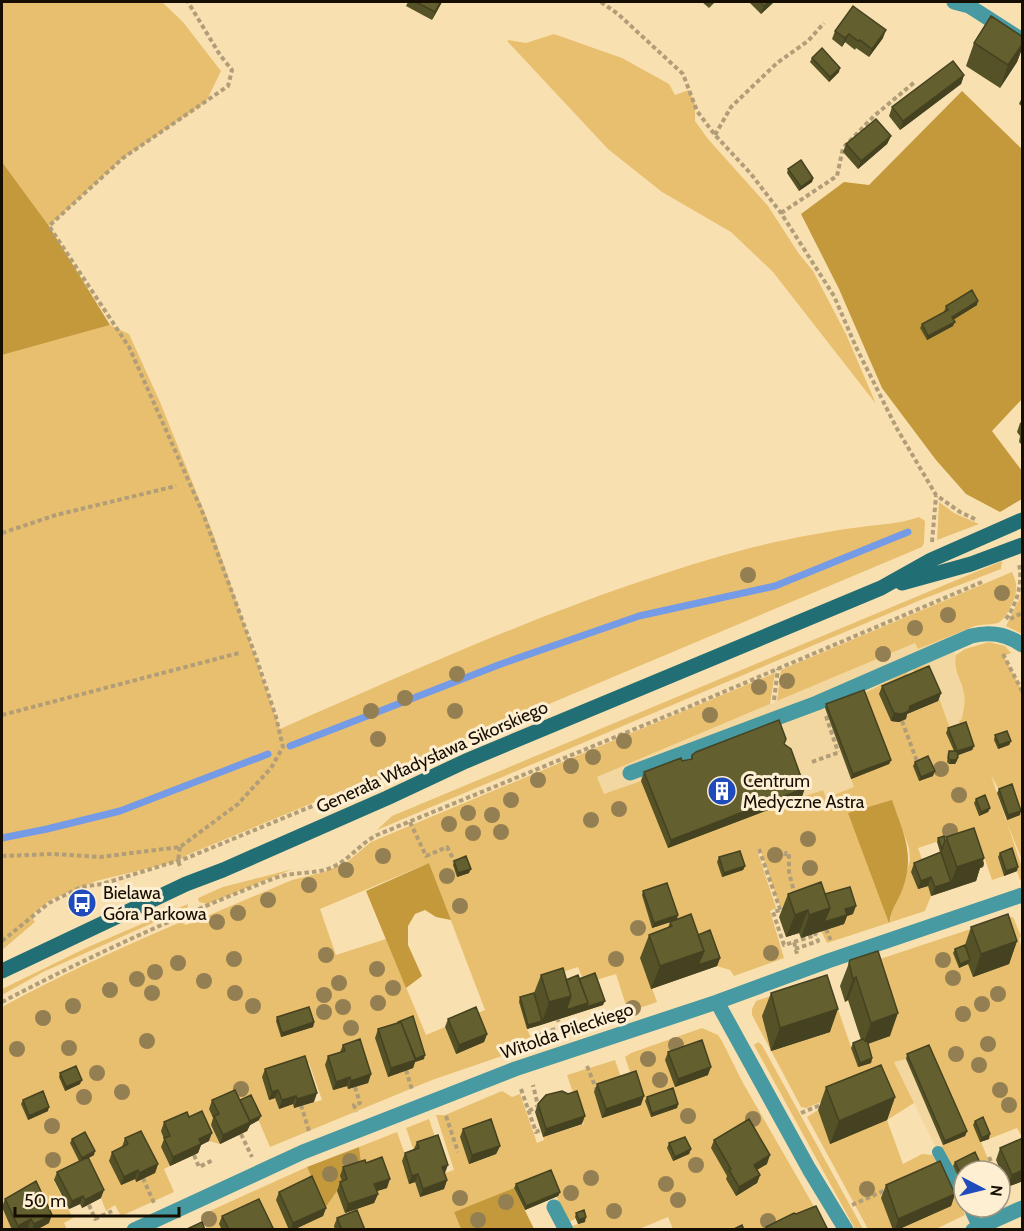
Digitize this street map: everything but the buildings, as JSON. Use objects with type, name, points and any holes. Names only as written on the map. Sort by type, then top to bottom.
[{"type":"main road","name":"Generała Władysława Sikorskiego","points":[[2,971],[186,884],[387,798],[466,761],[881,588],[931,560],[1023,520]]},
{"type":"main road","name":"Generała Władysława Sikorskiego","points":[[881,588],[951,570],[1023,544]]},
{"type":"street","points":[[954,2],[969,6],[1023,40]]},
{"type":"street","points":[[630,773],[817,703],[971,636],[995,633],[1014,639],[1023,645]]},
{"type":"street","name":"Witolda Pileckiego","points":[[134,1230],[303,1152],[515,1069],[717,1002],[828,961],[1023,895]]},
{"type":"street","points":[[717,1002],[809,1169],[846,1230]]},
{"type":"street","points":[[975,1228],[1016,1204]]},
{"type":"street","points":[[554,1207],[566,1230]]},
{"type":"lane","points":[[938,1152],[952,1177]]},
{"type":"path","points":[[2,856],[52,854],[100,857],[180,847],[238,804],[271,768],[283,747],[257,660],[202,511],[129,347],[49,226],[123,158],[228,86],[232,70],[220,55],[188,2]]},
{"type":"path","points":[[601,2],[618,14],[683,74],[698,111],[715,135],[751,174],[781,213],[834,296],[856,347],[891,417],[936,495],[960,512],[982,520]]},
{"type":"path","points":[[715,135],[731,107],[777,63],[808,41],[824,23]]},
{"type":"path","points":[[781,213],[837,176],[843,148],[874,116],[916,81]]},
{"type":"path","points":[[2,533],[56,515],[176,486]]},
{"type":"path","points":[[931,560],[936,495]]},
{"type":"path","points":[[1018,560],[1021,576],[1019,589],[1012,610],[995,633],[1004,656],[1023,691]]},
{"type":"path","points":[[2,1002],[145,933],[279,877],[331,868],[348,858],[370,838],[984,581]]},
{"type":"path","points":[[2,715],[239,654]]},
{"type":"path","points":[[773,704],[778,669]]},
{"type":"path","points":[[812,762],[840,752],[824,711]]},
{"type":"path","points":[[902,721],[918,764]]},
{"type":"path","points":[[410,822],[426,856],[447,847],[456,864]]},
{"type":"path","points":[[2,941],[49,903],[81,887],[102,884],[178,861],[180,847]]},
{"type":"path","points":[[759,849],[783,916]]},
{"type":"path","points":[[785,856],[789,853],[789,873],[798,904]]},
{"type":"path","points":[[789,907],[773,912],[784,945],[816,934],[818,941],[795,949]]},
{"type":"path","points":[[826,929],[829,935]]},
{"type":"path","points":[[794,942],[799,960]]},
{"type":"path","points":[[537,1036],[560,1027],[558,1020]]},
{"type":"path","points":[[587,1066],[597,1092]]},
{"type":"path","points":[[406,1070],[410,1084]]},
{"type":"path","points":[[529,1112],[538,1106],[533,1085]]},
{"type":"path","points":[[355,1087],[360,1103],[354,1105],[358,1116]]},
{"type":"path","points":[[521,1089],[536,1132],[540,1130]]},
{"type":"path","points":[[801,1113],[829,1102]]},
{"type":"path","points":[[302,1105],[311,1135]]},
{"type":"path","points":[[443,1110],[458,1152]]},
{"type":"path","points":[[241,1134],[253,1160]]},
{"type":"path","points":[[194,1155],[199,1167],[213,1160]]},
{"type":"path","points":[[143,1178],[154,1204]]},
{"type":"path","points":[[852,1205],[890,1188]]},
{"type":"path","points":[[88,1205],[94,1219],[112,1210]]},
{"type":"shaded area","points":[[2,2],[162,2],[183,22],[221,71],[206,102],[123,158],[49,226],[2,162]]},
{"type":"shaded area","points":[[554,34],[622,58],[669,84],[675,95],[689,90],[695,104],[695,121],[708,139],[768,206],[799,254],[813,271],[846,334],[876,404],[773,272],[731,232],[662,192],[608,149],[508,42],[508,40],[526,43]]},
{"type":"shaded area","points":[[962,91],[1022,149],[1022,399],[992,431],[1022,471],[1022,499],[1000,512],[966,494],[936,460],[882,388],[839,289],[801,214],[844,182],[869,185]]},
{"type":"shaded area","points":[[2,162],[49,226],[110,325],[2,355]]},
{"type":"shaded area","points":[[110,325],[129,334],[160,402],[214,536],[280,729],[514,629],[693,564],[780,541],[919,517],[925,521],[924,543],[922,547],[187,855],[178,861],[96,881],[50,900],[31,916],[35,922],[2,950],[2,355]]},
{"type":"shaded area","points":[[939,502],[954,513],[979,524],[937,540]]},
{"type":"shaded area","points":[[1002,561],[1001,569],[923,599],[377,830],[392,816]]},
{"type":"shaded area","points":[[1012,572],[1016,584],[1015,595],[1007,614],[998,623],[975,626],[918,649],[915,643],[777,701],[781,670]]},
{"type":"shaded area","points":[[1022,582],[1022,634],[1006,626],[1020,598]]},
{"type":"shaded area","points":[[949,636],[956,655],[955,669],[988,768],[660,872],[585,815],[597,777],[915,643],[918,649]]},
{"type":"shaded area","points":[[989,642],[1005,646],[1011,653],[1004,656],[1022,691],[1022,860],[1007,823],[1022,867],[1022,879],[1020,880],[1011,853],[998,857],[1004,876],[992,880],[978,839],[960,845],[942,840],[918,848],[922,859],[915,861],[918,889],[928,886],[931,896],[925,911],[827,943],[821,931],[843,924],[813,905],[806,887],[787,893],[790,904],[780,907],[759,849],[757,850],[776,908],[770,911],[784,958],[734,976],[730,970],[717,966],[707,939],[641,958],[657,1002],[628,1012],[616,974],[596,980],[583,980],[578,967],[550,976],[527,1029],[534,1045],[432,1080],[270,1147],[250,1100],[211,1125],[220,1144],[209,1141],[167,1144],[161,1147],[170,1166],[164,1169],[174,1192],[121,1216],[115,1205],[106,1211],[101,1198],[54,1181],[73,1218],[64,1223],[67,1229],[2,1229],[2,1007],[68,973],[181,922],[186,925],[292,880],[324,872],[347,862],[371,842],[775,673],[770,704],[597,777],[604,794],[641,781],[641,777],[674,764],[802,797],[823,790],[826,798],[854,787],[851,779],[863,694],[907,672],[910,681],[899,722],[905,720],[907,714],[938,701],[916,678],[913,669],[927,665],[951,731],[956,756],[972,750],[959,721],[962,719],[965,697],[955,661],[956,655],[965,649]],"holes":[[[991,775],[1000,792],[1020,815],[1006,820]],[[892,801],[909,848],[910,860],[901,893],[892,908],[890,922]],[[429,863],[485,1010],[473,1015],[456,1054],[445,1027],[426,1035],[386,939],[336,955],[320,909]],[[309,1063],[322,1100],[294,1108],[293,1104],[279,1109],[275,1098],[302,1064]]]},
{"type":"shaded area","points":[[892,800],[907,846],[908,868],[889,923],[848,813]]},
{"type":"shaded area","points":[[429,863],[451,920],[436,917],[425,910],[415,914],[408,926],[408,945],[422,976],[406,988],[366,891]]},
{"type":"shaded area","points":[[293,869],[208,904],[199,902],[198,898],[223,887]]},
{"type":"shaded area","points":[[188,904],[186,915],[175,913],[43,972],[2,995],[2,989],[88,947]]},
{"type":"shaded area","points":[[1007,917],[1013,917],[1021,936],[1019,939],[1022,950],[1022,1137],[1017,1128],[981,1142],[988,1159],[975,1159],[974,1157],[973,1159],[952,1159],[952,1169],[938,1152],[943,1145],[965,1135],[906,1059],[894,1062],[914,1103],[887,1120],[903,1164],[922,1154],[932,1155],[952,1186],[952,1219],[957,1219],[936,1229],[868,1229],[807,1117],[818,1110],[831,1144],[866,1084],[806,1108],[801,1107],[752,1015],[756,1001],[780,993],[766,1033],[772,1051],[831,989],[858,1067],[871,1062],[865,1044],[865,964]]},
{"type":"shaded area","points":[[702,1028],[718,1035],[722,1041],[743,1083],[827,1229],[673,1229],[668,1217],[639,1229],[570,1229],[569,1227],[578,1224],[575,1217],[566,1223],[549,1174],[454,1212],[461,1229],[207,1229],[201,1215],[307,1167],[325,1207],[337,1191],[371,1193],[386,1188],[362,1168],[359,1147],[397,1132],[420,1197],[443,1189],[439,1175],[454,1170],[436,1115],[445,1115],[502,1091],[512,1097],[520,1094],[537,1143],[544,1140],[543,1137],[584,1124],[567,1075],[615,1060],[623,1083],[594,1093],[602,1117],[641,1105],[625,1057]]},
{"type":"shaded area","points":[[758,1042],[762,1045],[863,1229],[855,1229],[754,1045]]},
{"type":"shaded area","points":[[906,1059],[974,1131],[938,1152],[894,1062]]},
{"type":"shaded area","points":[[429,1119],[437,1143],[414,1151],[406,1128]]},
{"type":"shaded area","points":[[359,1147],[362,1168],[344,1188],[337,1191],[325,1208],[307,1167]]},
{"type":"shaded area","points":[[514,1188],[534,1229],[461,1229],[454,1212]]},
{"type":"waterway","points":[[290,746],[501,664],[639,616],[775,586],[908,532]]},
{"type":"waterway","points":[[2,838],[120,811],[268,754]]},
{"type":"place","name":"Centrum Medyczne Astra","points":[[722,791]]},
{"type":"place","name":"Bielawa Góra Parkowa","points":[[82,903]]}]
